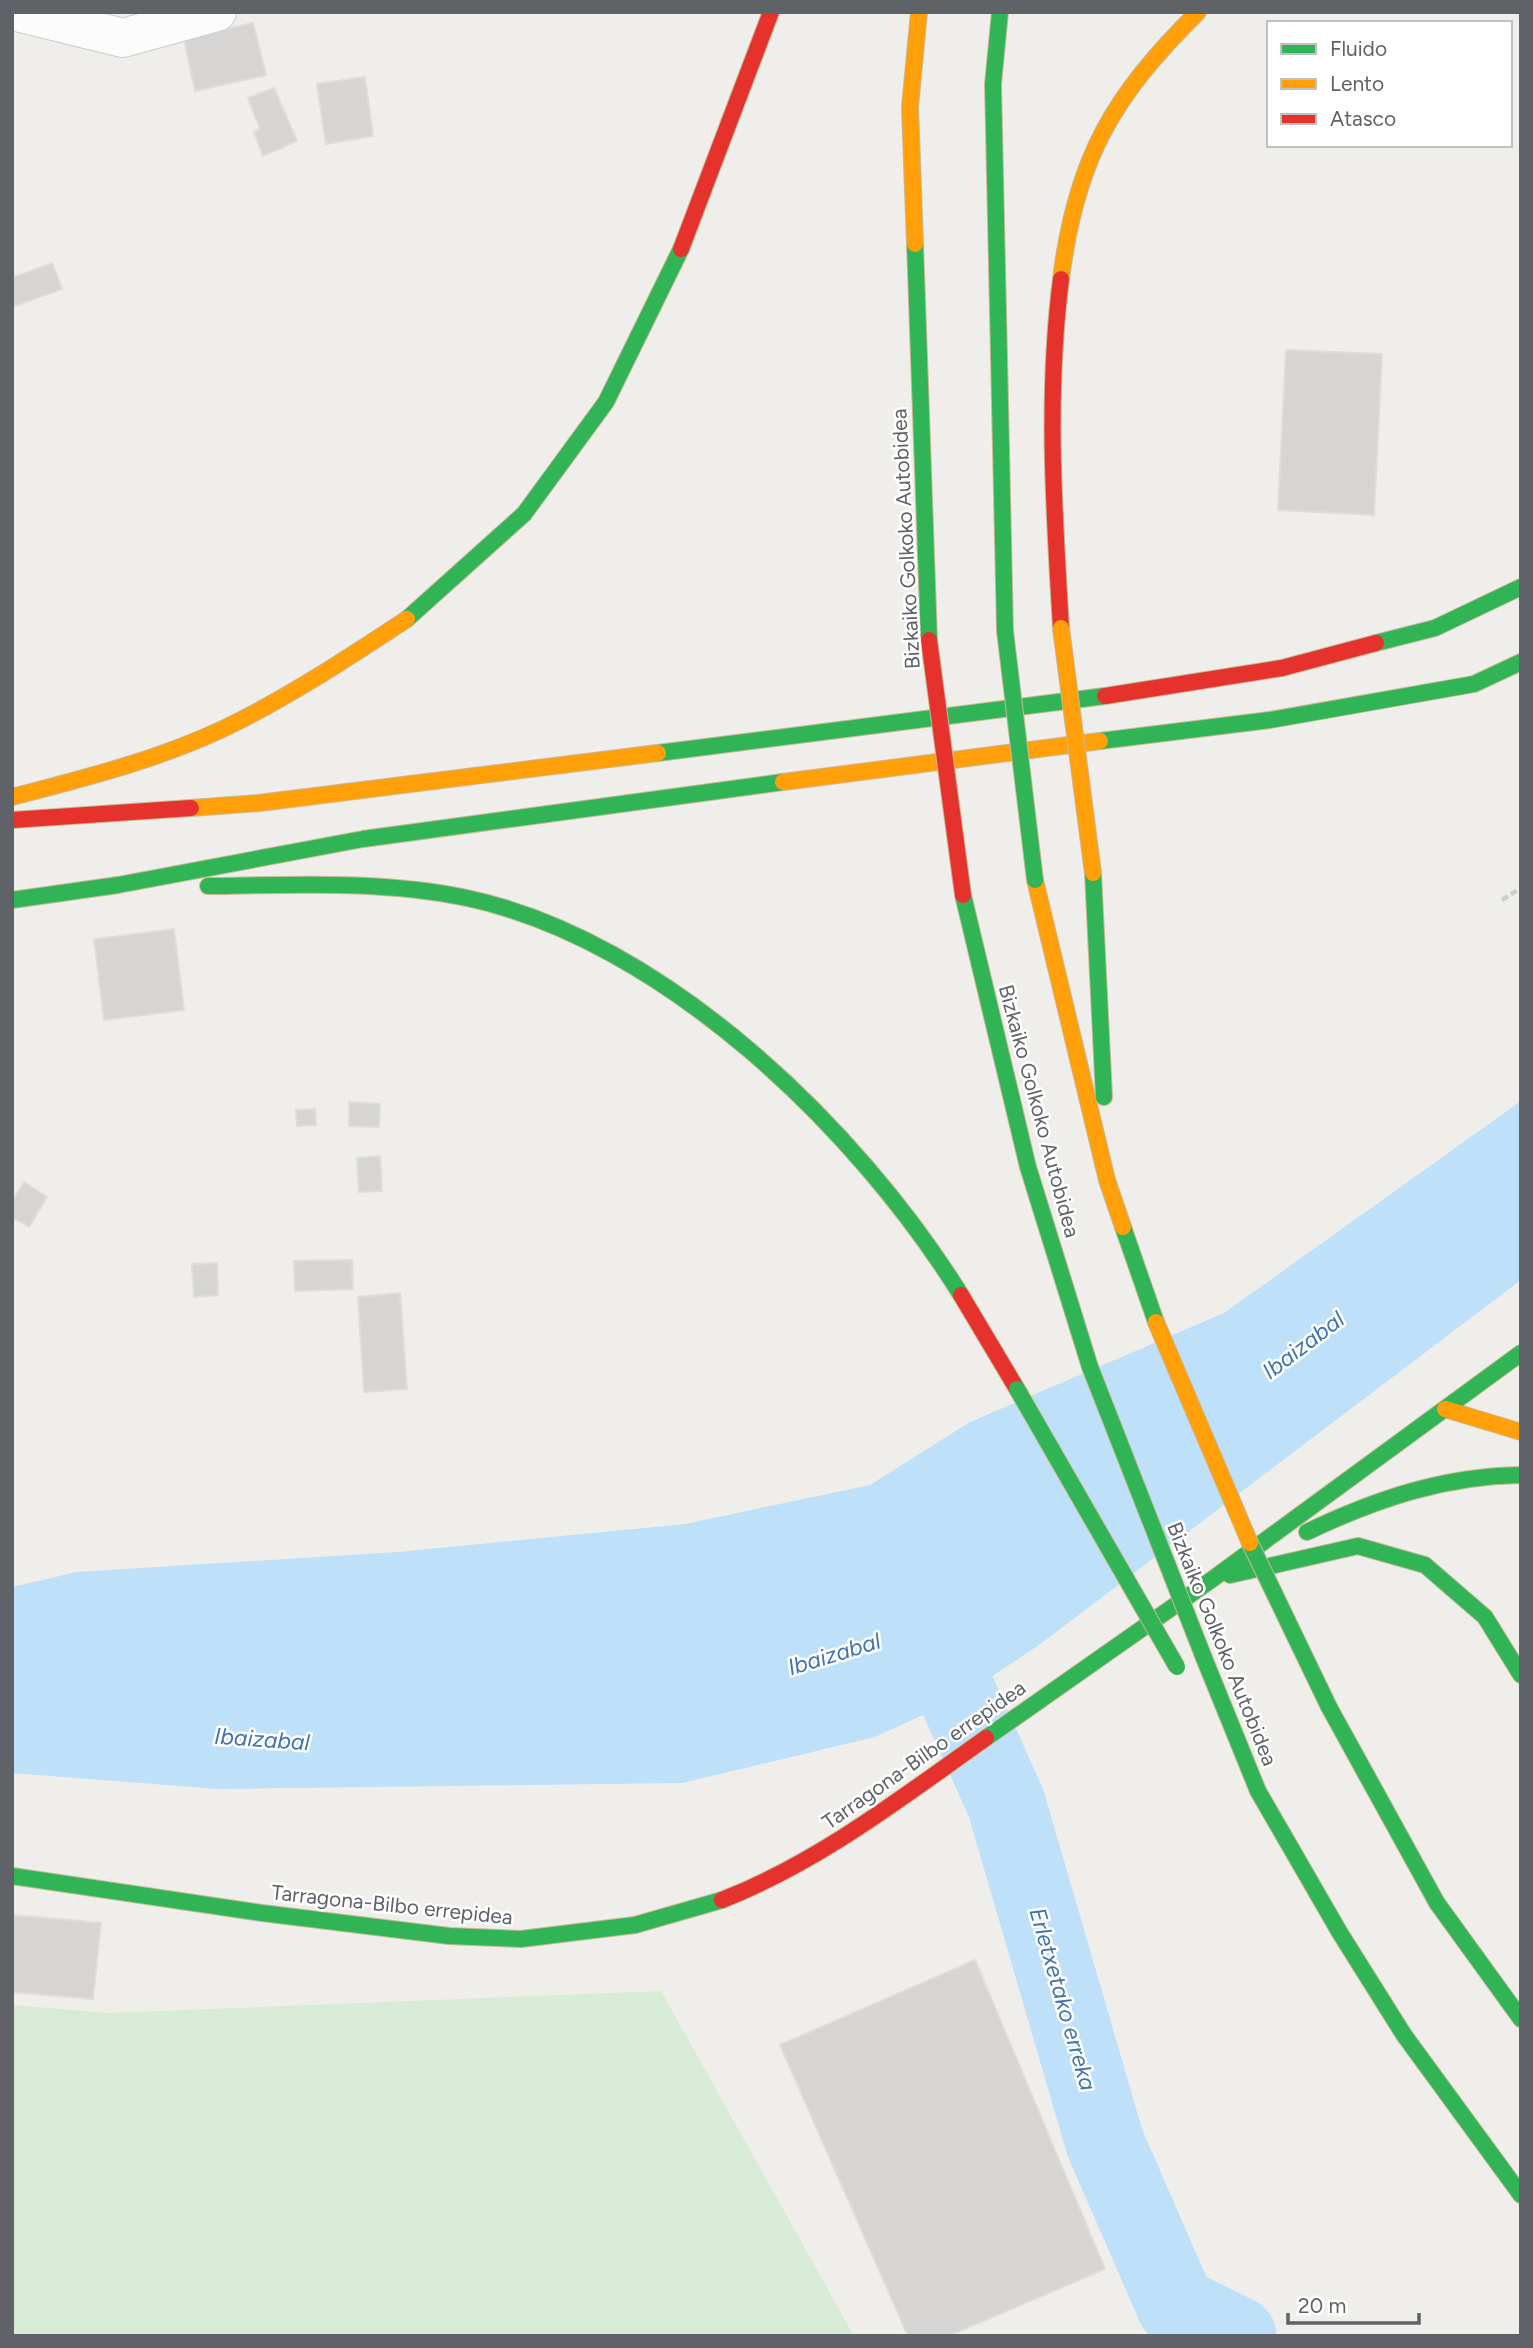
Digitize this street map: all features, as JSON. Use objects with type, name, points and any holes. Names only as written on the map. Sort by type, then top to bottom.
[{"type":"highway","points":[[12,797],[117,769],[227,727],[317,680],[415,613],[524,514],[612,390],[688,234],[771,12]]},
{"type":"highway","name":"Bizkaiko Golkoko Autobidea","points":[[919,12],[910,107],[929,640],[964,895],[1028,1167],[1090,1367],[1258,1791],[1340,1933],[1404,2035],[1521,2195]]},
{"type":"highway","points":[[1000,12],[993,84],[1005,631],[1035,880],[1107,1180],[1156,1322],[1239,1520],[1329,1707],[1437,1903],[1521,2019]]},
{"type":"highway","points":[[1107,1180],[1099,954],[1093,873],[1061,628],[1054,477],[1054,346],[1071,218],[1097,139],[1141,68],[1198,12]]},
{"type":"highway","points":[[12,820],[259,803],[1122,694],[1282,668],[1435,628],[1521,587]]},
{"type":"highway","points":[[12,900],[118,885],[363,839],[874,769],[1270,720],[1474,684],[1521,662]]},
{"type":"highway","points":[[118,885],[364,886],[469,898],[543,921],[602,949],[684,1000],[741,1043],[795,1090],[858,1155],[918,1230],[964,1298],[1180,1673]]},
{"type":"highway","points":[[1214,1578],[1521,1353]]},
{"type":"highway","points":[[1444,1409],[1521,1432]]},
{"type":"highway","points":[[1214,1578],[1347,1512],[1416,1487],[1503,1474],[1521,1475]]},
{"type":"highway","points":[[1214,1578],[1358,1546],[1425,1565],[1485,1617],[1521,1675]]},
{"type":"highway","name":"Tarragona-Bilbo errepidea","points":[[12,1876],[449,1936],[521,1939],[635,1924],[695,1910],[760,1885],[837,1843],[1214,1578]]},
{"type":"highway","points":[[1214,1723],[1258,1791]]},
{"type":"street","points":[[17,12],[123,38],[217,12]]},
{"type":"path","points":[[1503,900],[1521,888]]},
{"type":"green space","points":[[661,1991],[854,2336],[12,2336],[12,2005],[109,2013]]},
{"type":"water","name":"Ibaizabal","points":[[1521,1101],[1521,1280],[1039,1645],[958,1699],[875,1737],[682,1783],[218,1789],[12,1773],[12,1587],[77,1572],[398,1552],[685,1524],[870,1485],[970,1422],[1224,1313]]},
{"type":"building","points":[[253,23],[266,75],[195,91],[184,39]]},
{"type":"building","points":[[365,77],[373,136],[326,144],[317,84]]},
{"type":"building","points":[[274,88],[297,141],[263,156],[254,132],[260,129],[248,98]]},
{"type":"building","points":[[52,263],[62,289],[12,307],[12,278]]},
{"type":"building","points":[[1286,350],[1382,354],[1374,515],[1278,510]]},
{"type":"building","points":[[174,929],[184,1010],[104,1020],[94,939]]},
{"type":"building","points":[[349,1102],[380,1104],[379,1127],[349,1126]]},
{"type":"building","points":[[315,1109],[316,1125],[297,1126],[296,1110]]},
{"type":"building","points":[[380,1156],[382,1191],[359,1192],[357,1158]]},
{"type":"building","points":[[24,1182],[47,1197],[29,1227],[12,1217],[12,1202]]},
{"type":"building","points":[[352,1260],[353,1289],[295,1291],[294,1261]]},
{"type":"building","points":[[217,1263],[218,1295],[194,1297],[192,1264]]},
{"type":"building","points":[[400,1293],[407,1389],[364,1392],[358,1297]]},
{"type":"building","points":[[12,1915],[101,1923],[93,1999],[12,1992]]},
{"type":"building","points":[[975,1960],[1105,2269],[948,2336],[908,2336],[780,2045]]},
{"type":"waterway","name":"Erletxetako erreka","points":[[927,1627],[1006,1803],[1105,2143],[1176,2306],[1237,2336]]},
{"type":"traffic: fast","points":[[1000,12],[993,84],[1005,631]]},
{"type":"traffic: fast","points":[[915,244],[929,640]]},
{"type":"traffic: fast","points":[[407,619],[524,514],[606,402],[681,249]]},
{"type":"traffic: fast","points":[[1376,643],[1435,628],[1521,587]]},
{"type":"traffic: fast","points":[[1005,631],[1035,880]]},
{"type":"traffic: fast","points":[[1100,741],[1270,720],[1474,684],[1521,662]]},
{"type":"traffic: fast","points":[[658,753],[1105,696]]},
{"type":"traffic: fast","points":[[12,900],[118,885],[363,839],[783,782]]},
{"type":"traffic: fast","points":[[1093,873],[1104,1097]]},
{"type":"traffic: fast","points":[[208,886],[338,885],[435,892],[467,898],[541,920],[613,954],[683,998],[749,1050],[811,1108],[868,1169],[918,1232],[961,1295]]},
{"type":"traffic: fast","points":[[963,895],[1028,1167],[1090,1367]]},
{"type":"traffic: fast","points":[[1123,1227],[1156,1322]]},
{"type":"traffic: fast","points":[[986,1738],[1214,1578],[1521,1353]]},
{"type":"traffic: fast","points":[[1090,1367],[1204,1658]]},
{"type":"traffic: fast","points":[[1017,1389],[1177,1667]]},
{"type":"traffic: fast","points":[[1307,1532],[1359,1509],[1411,1492],[1465,1480],[1521,1475]]},
{"type":"traffic: fast","points":[[1250,1543],[1329,1707]]},
{"type":"traffic: fast","points":[[1230,1575],[1358,1546],[1425,1565],[1485,1617],[1521,1675]]},
{"type":"traffic: fast","points":[[1204,1658],[1258,1791],[1340,1933],[1404,2035],[1521,2195]]},
{"type":"traffic: fast","points":[[1329,1707],[1437,1903],[1521,2019]]},
{"type":"traffic: fast","points":[[12,1876],[262,1913],[449,1936],[521,1939],[635,1925],[722,1900]]},
{"type":"traffic: slow","points":[[915,244],[910,107],[919,12]]},
{"type":"traffic: slow","points":[[1061,279],[1077,198],[1103,132],[1121,101],[1143,72],[1198,12]]},
{"type":"traffic: slow","points":[[12,797],[122,767],[203,738],[298,689],[407,619]]},
{"type":"traffic: slow","points":[[1061,628],[1093,873]]},
{"type":"traffic: slow","points":[[783,782],[1100,741]]},
{"type":"traffic: slow","points":[[191,808],[259,803],[658,753]]},
{"type":"traffic: slow","points":[[1035,880],[1107,1180],[1123,1227]]},
{"type":"traffic: slow","points":[[1156,1322],[1250,1543]]},
{"type":"traffic: slow","points":[[1445,1409],[1521,1432]]},
{"type":"traffic: jam","points":[[681,249],[771,12]]},
{"type":"traffic: jam","points":[[1061,279],[1056,323],[1053,410],[1054,497],[1061,628]]},
{"type":"traffic: jam","points":[[929,640],[963,895]]},
{"type":"traffic: jam","points":[[1105,696],[1282,668],[1376,643]]},
{"type":"traffic: jam","points":[[12,820],[191,808]]},
{"type":"traffic: jam","points":[[961,1295],[1017,1389]]},
{"type":"traffic: jam","points":[[722,1900],[758,1885],[826,1848],[891,1806],[986,1738]]}]
